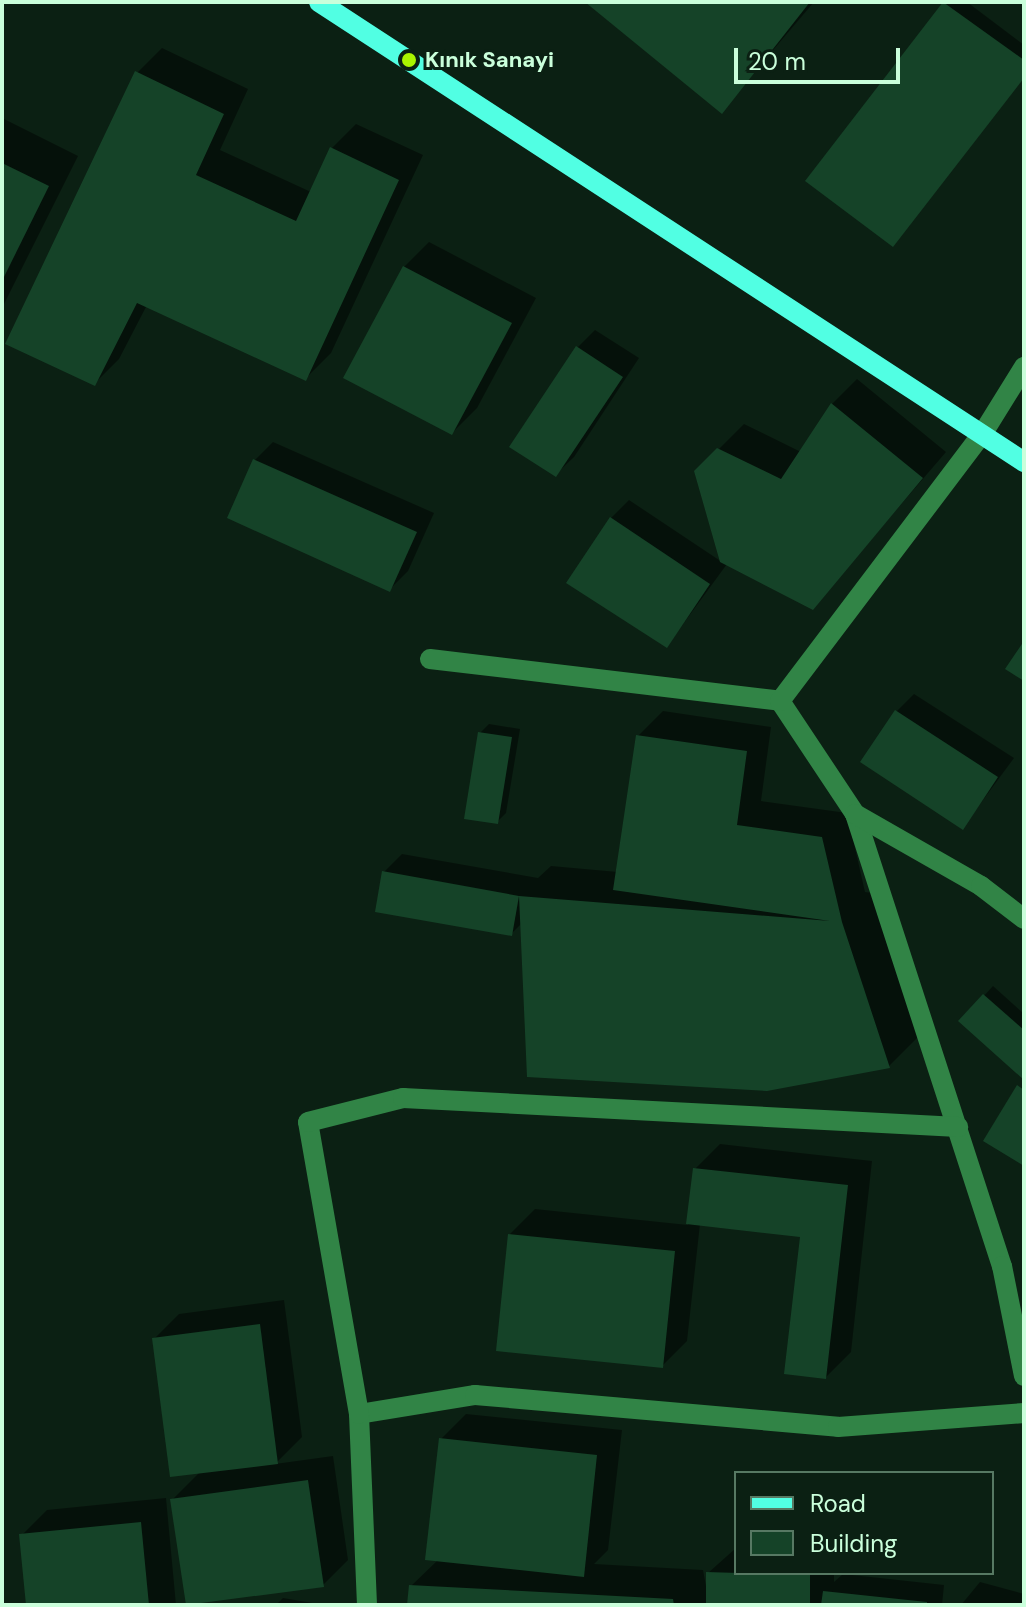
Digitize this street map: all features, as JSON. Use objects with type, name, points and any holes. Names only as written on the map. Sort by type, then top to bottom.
[{"type":"main road","points":[[319,2],[1024,462]]},
{"type":"street","points":[[780,701],[983,433],[1024,367]]},
{"type":"street","points":[[430,659],[780,701],[855,814],[1002,1266],[1024,1376]]},
{"type":"street","points":[[855,814],[981,886],[1024,919]]},
{"type":"street","points":[[367,1605],[359,1414],[308,1122],[403,1098],[958,1127]]},
{"type":"street","points":[[359,1414],[475,1395],[838,1427],[1024,1413]]},
{"type":"building","points":[[585,2],[810,2],[722,114]]},
{"type":"building","points":[[943,2],[1024,60],[1024,78],[893,247],[805,181]]},
{"type":"building","points":[[135,71],[224,114],[196,175],[296,221],[330,147],[399,180],[306,381],[137,303],[95,386],[5,344]]},
{"type":"building","points":[[2,163],[49,186],[2,281]]},
{"type":"building","points":[[403,266],[512,323],[452,435],[343,378]]},
{"type":"building","points":[[576,346],[623,377],[556,477],[509,447]]},
{"type":"building","points":[[831,403],[923,478],[813,610],[720,562],[694,471],[717,448],[781,479]]},
{"type":"building","points":[[253,459],[417,532],[390,592],[227,518]]},
{"type":"building","points":[[610,517],[710,584],[667,648],[566,583]]},
{"type":"building","points":[[1024,641],[1024,681],[1005,669]]},
{"type":"building","points":[[895,710],[998,777],[963,830],[860,762]]},
{"type":"building","points":[[478,732],[512,737],[498,824],[464,819]]},
{"type":"building","points":[[636,735],[747,751],[737,825],[822,837],[842,922],[890,1068],[767,1091],[527,1077],[519,896],[830,921],[613,890]]},
{"type":"building","points":[[382,871],[519,896],[512,936],[375,912]]},
{"type":"building","points":[[983,994],[1024,1030],[1024,1080],[958,1021]]},
{"type":"building","points":[[1017,1085],[1024,1090],[1024,1166],[983,1141]]},
{"type":"building","points":[[693,1168],[848,1185],[826,1379],[784,1374],[800,1237],[686,1224]]},
{"type":"building","points":[[508,1234],[675,1251],[663,1368],[496,1351]]},
{"type":"building","points":[[260,1324],[278,1464],[170,1477],[152,1338]]},
{"type":"building","points":[[439,1438],[597,1455],[584,1577],[425,1560]]},
{"type":"building","points":[[308,1480],[324,1587],[186,1605],[170,1499]]},
{"type":"building","points":[[141,1522],[149,1605],[26,1605],[19,1534]]},
{"type":"building","points":[[706,1572],[810,1575],[810,1605],[706,1605]]},
{"type":"building","points":[[409,1585],[673,1599],[674,1605],[407,1605]]},
{"type":"building","points":[[823,1591],[927,1602],[927,1605],[821,1605]]},
{"type":"place","name":"Kınık Sanayi","points":[[409,60]]}]
